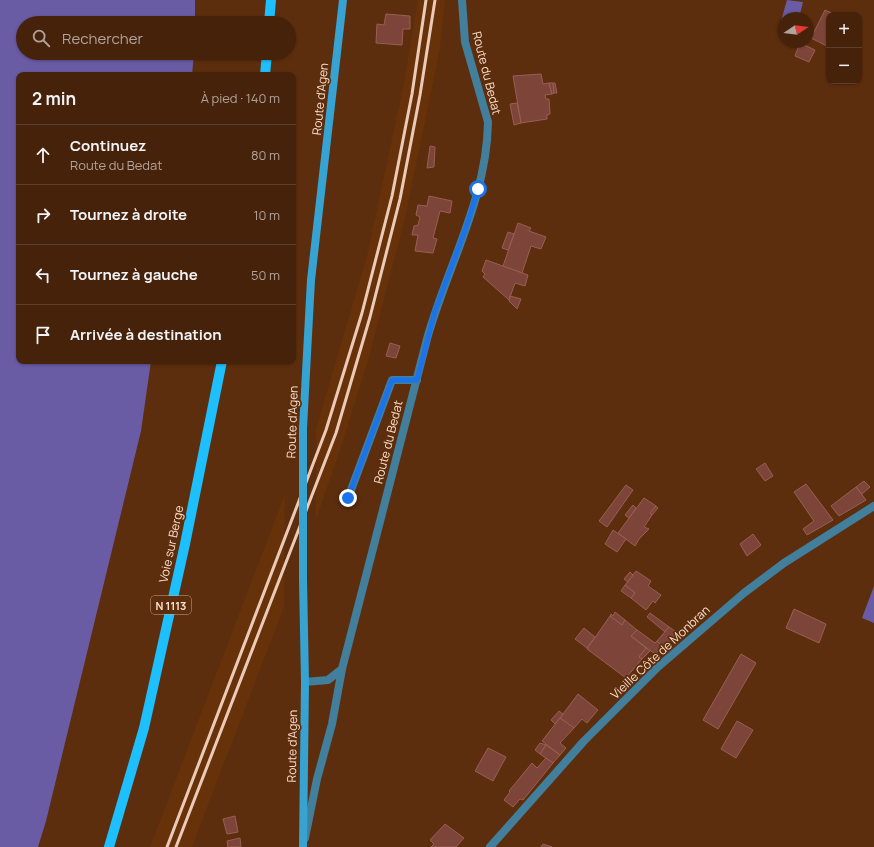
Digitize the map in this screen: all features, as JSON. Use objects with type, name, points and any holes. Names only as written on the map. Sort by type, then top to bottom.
[{"type":"main road","points":[[270,16],[271,0]]},
{"type":"main road","name":"Route d'Agen","points":[[304,847],[305,682],[303,428],[310,280],[343,0]]},
{"type":"main road","points":[[265,72],[266,60]]},
{"type":"main road","name":"Voie sur Berge","points":[[109,847],[144,728],[185,544],[221,364]]},
{"type":"street","name":"Route du Bedat","points":[[304,847],[316,780],[332,724],[342,669],[435,311],[476,198],[481,177],[488,133],[488,122],[465,42],[462,0]]},
{"type":"street","points":[[348,498],[392,380],[417,380]]},
{"type":"street","name":"Vieille Côte de Monbran","points":[[490,847],[584,741],[658,667],[744,593],[784,563],[874,506]]},
{"type":"street","points":[[305,682],[328,680],[342,669]]},
{"type":"shaded area","points":[[0,0],[195,0],[195,16],[16,16],[16,60],[193,60],[192,72],[16,72],[16,364],[151,364],[141,431],[46,821],[38,847],[0,847]]},
{"type":"shaded area","points":[[418,0],[445,0],[440,48],[405,218],[369,357],[343,441],[316,520],[316,429],[367,256],[403,88]]},
{"type":"shaded area","points":[[787,0],[803,2],[800,12],[784,12]]},
{"type":"shaded area","points":[[285,494],[284,607],[192,847],[150,847]]},
{"type":"shaded area","points":[[874,586],[874,623],[862,618]]},
{"type":"building","points":[[825,10],[829,12],[826,12],[826,46],[814,40],[814,32]]},
{"type":"building","points":[[386,14],[410,16],[410,29],[403,29],[402,45],[376,43],[377,24],[384,25]]},
{"type":"building","points":[[798,48],[811,48],[815,50],[809,62],[795,56]]},
{"type":"building","points":[[541,74],[543,84],[549,83],[552,94],[545,95],[546,99],[549,99],[550,114],[547,115],[547,119],[521,123],[513,76]]},
{"type":"building","points":[[549,83],[553,83],[554,93],[552,94]]},
{"type":"building","points":[[553,83],[555,83],[557,93],[554,93]]},
{"type":"building","points":[[517,103],[521,123],[514,125],[510,104]]},
{"type":"building","points":[[430,146],[435,147],[434,167],[427,168]]},
{"type":"building","points":[[429,196],[452,201],[450,213],[440,211],[433,238],[437,239],[433,253],[415,251],[418,235],[412,235],[414,226],[418,225],[420,217],[416,215],[418,205],[427,206]]},
{"type":"building","points":[[518,223],[531,228],[529,231],[546,237],[541,249],[531,246],[522,273],[503,266]]},
{"type":"building","points":[[508,232],[514,234],[508,250],[502,248]]},
{"type":"building","points":[[486,260],[528,275],[525,286],[515,283],[509,300],[483,277],[485,274],[482,271]]},
{"type":"building","points":[[510,296],[521,299],[517,309],[509,301]]},
{"type":"building","points":[[390,343],[400,346],[396,358],[386,356]]},
{"type":"building","points":[[765,463],[773,476],[765,481],[756,469]]},
{"type":"building","points":[[864,481],[870,487],[862,494],[856,487]]},
{"type":"building","points":[[806,484],[833,520],[807,535],[803,529],[814,521],[794,492]]},
{"type":"building","points":[[626,485],[633,490],[607,527],[599,521]]},
{"type":"building","points":[[856,487],[866,500],[839,516],[831,506]]},
{"type":"building","points":[[644,498],[656,506],[650,513],[652,515],[644,527],[649,529],[639,539],[635,546],[618,533]]},
{"type":"building","points":[[633,505],[636,508],[629,518],[625,515]]},
{"type":"building","points":[[656,506],[658,508],[652,515],[650,513]]},
{"type":"building","points":[[613,530],[626,539],[617,552],[605,544]]},
{"type":"building","points":[[753,534],[761,545],[747,556],[740,544]]},
{"type":"building","points":[[636,571],[651,581],[648,586],[661,595],[655,603],[653,601],[646,610],[631,598],[635,593],[625,585]]},
{"type":"building","points":[[630,572],[633,575],[628,582],[624,579]]},
{"type":"building","points":[[625,585],[635,593],[631,598],[621,591]]},
{"type":"building","points":[[794,609],[826,624],[819,643],[786,628]]},
{"type":"building","points":[[615,612],[625,620],[622,625],[610,616],[611,614],[613,616]]},
{"type":"building","points":[[650,613],[669,627],[665,632],[647,617]]},
{"type":"building","points":[[610,616],[622,625],[625,620],[637,630],[631,636],[646,648],[639,657],[642,659],[626,678],[587,649]]},
{"type":"building","points":[[669,627],[678,633],[663,647],[657,641]]},
{"type":"building","points":[[584,628],[595,637],[587,648],[575,639]]},
{"type":"building","points":[[637,630],[655,643],[657,641],[663,647],[655,654],[631,636]]},
{"type":"building","points":[[646,648],[650,651],[642,659],[639,657]]},
{"type":"building","points":[[741,654],[756,663],[718,729],[703,720]]},
{"type":"building","points":[[578,694],[598,710],[587,723],[582,719],[574,728],[560,718]]},
{"type":"building","points":[[559,711],[563,714],[555,724],[551,720]]},
{"type":"building","points":[[560,718],[574,728],[560,743],[566,748],[560,755],[542,741]]},
{"type":"building","points":[[737,721],[753,730],[736,758],[721,749]]},
{"type":"building","points":[[540,743],[546,745],[540,754],[535,750]]},
{"type":"building","points":[[546,745],[560,755],[553,763],[540,754]]},
{"type":"building","points":[[488,748],[506,757],[493,781],[475,771]]},
{"type":"building","points":[[546,758],[553,763],[523,800],[520,799],[513,807],[504,800],[510,792],[509,791],[532,763],[537,768]]},
{"type":"building","points":[[235,816],[238,832],[227,834],[223,819]]},
{"type":"building","points":[[445,824],[464,838],[456,847],[431,847],[434,844],[430,840]]},
{"type":"building","points":[[240,838],[241,847],[228,847],[227,841]]},
{"type":"building","points":[[543,844],[552,847],[541,847]]},
{"type":"railway","points":[[167,847],[326,430],[362,313],[392,196],[412,94],[426,0]]},
{"type":"railway","points":[[176,847],[336,433],[370,317],[400,199],[420,95],[435,0]]},
{"type":"route","points":[[348,498],[392,380],[417,380],[435,311],[467,225],[478,189]]}]
